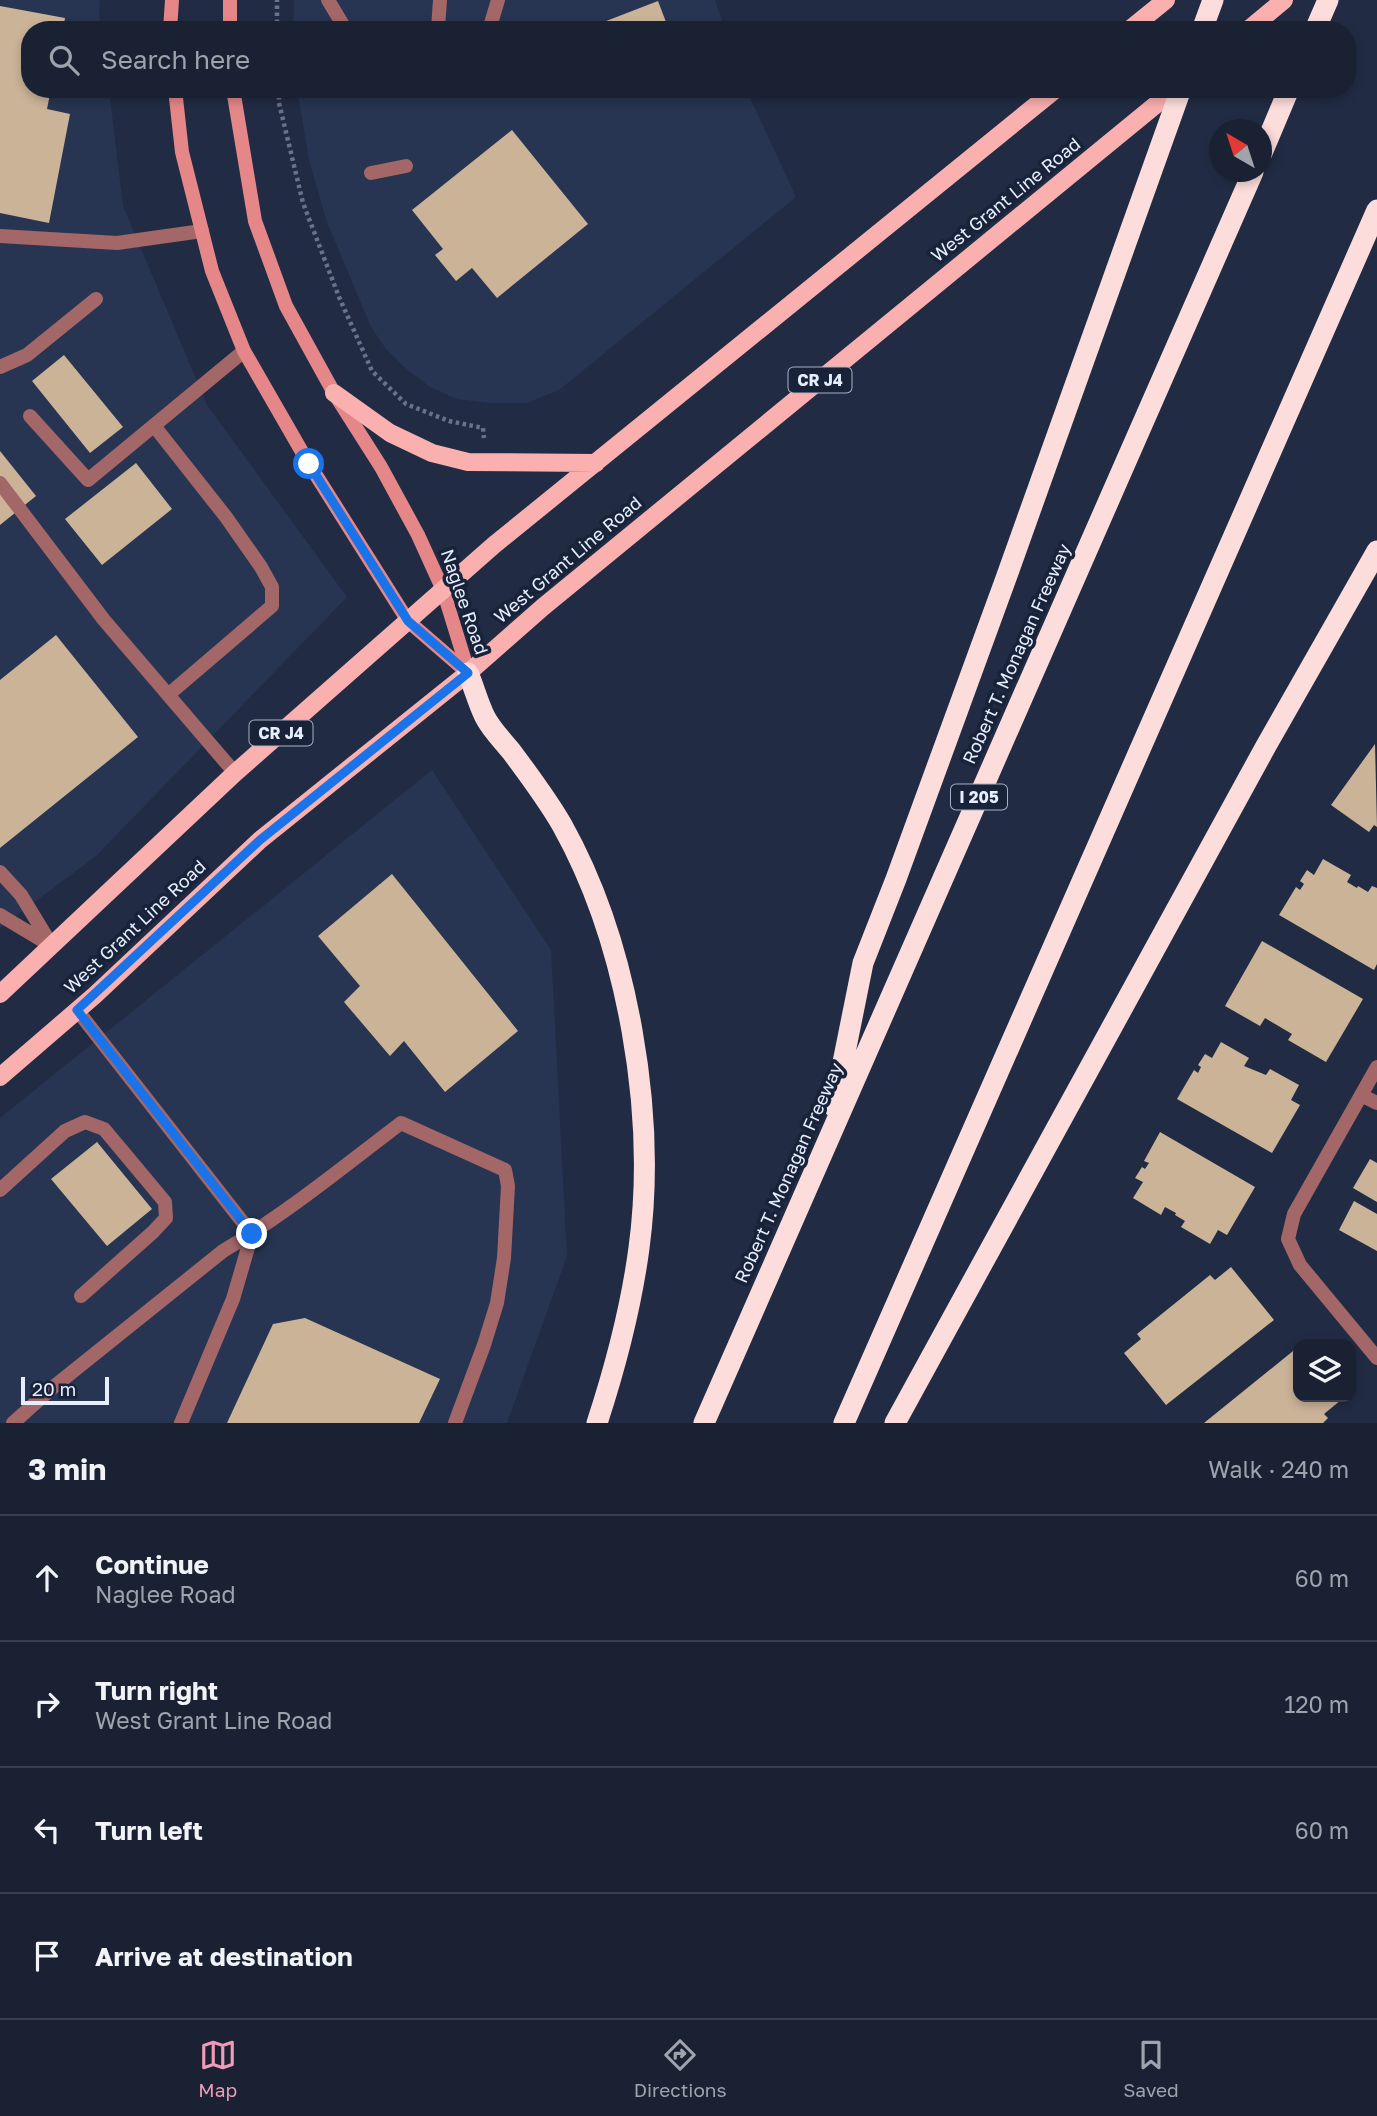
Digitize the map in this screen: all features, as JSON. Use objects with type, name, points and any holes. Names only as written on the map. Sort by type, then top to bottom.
[{"type":"highway","points":[[1205,21],[1213,0]]},
{"type":"highway","points":[[1319,21],[1328,0]]},
{"type":"highway","points":[[826,1146],[863,963],[896,879],[1178,98]]},
{"type":"highway","points":[[1272,129],[1285,98]]},
{"type":"highway","name":"Robert T. Monagan Freeway","points":[[704,1423],[1249,182]]},
{"type":"highway","points":[[844,1423],[1377,210]]},
{"type":"highway","points":[[895,1423],[1266,746],[1377,551]]},
{"type":"highway","points":[[468,673],[485,718],[536,784],[585,872],[611,944],[629,1019],[642,1122],[643,1181],[639,1245],[620,1348],[597,1423]]},
{"type":"main road","points":[[171,21],[172,0]]},
{"type":"main road","points":[[229,21],[230,0]]},
{"type":"main road","points":[[1140,21],[1166,0]]},
{"type":"main road","points":[[1259,21],[1284,0]]},
{"type":"main road","name":"Naglee Road","points":[[176,98],[182,152],[212,271],[244,351],[309,464],[408,621],[468,673]]},
{"type":"main road","name":"Naglee Road","points":[[235,98],[256,221],[286,306],[418,535],[443,590],[468,673]]},
{"type":"main road","name":"CR J4","points":[[0,994],[235,773],[494,545],[1045,98]]},
{"type":"main road","name":"West Grant Line Road","points":[[0,1077],[77,1010],[260,840],[468,673],[543,607],[1164,98]]},
{"type":"main road","points":[[334,393],[390,433],[432,453],[468,462],[596,463]]},
{"type":"street","points":[[328,0],[341,21]]},
{"type":"street","points":[[438,21],[440,0]]},
{"type":"street","points":[[492,21],[498,0]]},
{"type":"street","points":[[371,173],[406,166]]},
{"type":"street","points":[[0,236],[117,243],[202,231]]},
{"type":"street","points":[[0,367],[27,355],[96,299]]},
{"type":"street","points":[[30,416],[88,480],[244,351]]},
{"type":"street","points":[[155,427],[226,517],[272,587],[272,606],[168,695]]},
{"type":"street","points":[[0,483],[104,620],[235,773]]},
{"type":"street","points":[[0,872],[21,895],[52,946]]},
{"type":"street","points":[[0,915],[52,946]]},
{"type":"street","points":[[77,1010],[252,1234]]},
{"type":"street","points":[[1377,1067],[1294,1214],[1288,1239],[1300,1265],[1377,1357]]},
{"type":"street","points":[[1361,1095],[1377,1103]]},
{"type":"street","points":[[0,1190],[65,1131],[85,1122],[104,1129],[165,1202],[166,1218],[81,1296]]},
{"type":"street","points":[[13,1423],[51,1389],[223,1251],[252,1234],[401,1123],[505,1170],[508,1186],[504,1258],[497,1303],[455,1423]]},
{"type":"street","points":[[181,1423],[233,1299],[252,1234]]},
{"type":"path","points":[[277,0],[277,21]]},
{"type":"path","points":[[279,98],[303,203],[372,371],[406,404],[449,421],[483,428],[485,439]]},
{"type":"shaded area","points":[[0,0],[100,0],[100,21],[21,21],[21,98],[110,98],[123,206],[207,405],[347,597],[96,856],[0,928]]},
{"type":"shaded area","points":[[294,0],[715,0],[722,21],[293,21]]},
{"type":"shaded area","points":[[299,98],[750,98],[796,197],[559,390],[527,403],[489,403],[457,399],[430,387],[386,349],[371,327],[327,222],[309,160]]},
{"type":"shaded area","points":[[432,770],[551,950],[567,1256],[507,1423],[0,1423],[0,1118]]},
{"type":"building","points":[[658,1],[666,21],[606,21]]},
{"type":"building","points":[[0,6],[65,18],[64,21],[21,21],[21,98],[49,98],[47,109],[70,114],[49,223],[0,213]]},
{"type":"building","points":[[512,130],[588,224],[497,298],[472,268],[456,281],[435,255],[443,249],[412,210]]},
{"type":"building","points":[[64,355],[123,427],[90,453],[32,381]]},
{"type":"building","points":[[0,451],[36,496],[0,525]]},
{"type":"building","points":[[136,463],[172,509],[102,565],[65,519]]},
{"type":"building","points":[[56,635],[138,737],[0,848],[0,680]]},
{"type":"building","points":[[1375,744],[1377,827],[1374,825],[1369,832],[1331,805]]},
{"type":"building","points":[[1323,859],[1351,875],[1347,882],[1357,888],[1358,886],[1368,892],[1372,886],[1377,888],[1377,964],[1374,970],[1279,915],[1296,887],[1300,890],[1304,884],[1300,881],[1307,870],[1314,875]]},
{"type":"building","points":[[392,874],[518,1031],[445,1092],[404,1041],[390,1056],[344,1002],[360,986],[318,936]]},
{"type":"building","points":[[1262,941],[1363,999],[1326,1062],[1288,1040],[1292,1034],[1265,1018],[1260,1026],[1225,1006]]},
{"type":"building","points":[[1221,1042],[1249,1058],[1244,1066],[1266,1075],[1270,1069],[1299,1085],[1291,1100],[1300,1105],[1272,1153],[1177,1099],[1194,1070],[1198,1073],[1201,1067],[1198,1065],[1205,1054],[1212,1058]]},
{"type":"building","points":[[1160,1132],[1255,1187],[1227,1235],[1218,1230],[1210,1244],[1181,1227],[1185,1221],[1175,1215],[1176,1213],[1165,1207],[1161,1215],[1133,1198],[1143,1182],[1135,1178],[1142,1167],[1145,1169],[1149,1163],[1144,1161]]},
{"type":"building","points":[[97,1142],[152,1209],[107,1246],[51,1179]]},
{"type":"building","points":[[1370,1159],[1377,1163],[1377,1202],[1353,1188]]},
{"type":"building","points":[[1354,1201],[1377,1214],[1377,1251],[1339,1230]]},
{"type":"building","points":[[1231,1267],[1274,1320],[1166,1405],[1124,1353],[1141,1339],[1137,1334],[1210,1275],[1215,1280]]},
{"type":"building","points":[[305,1318],[440,1379],[419,1423],[227,1423],[273,1324]]},
{"type":"building","points":[[1293,1351],[1293,1402],[1339,1402],[1324,1414],[1328,1418],[1323,1423],[1204,1423]]},
{"type":"route","points":[[252,1234],[77,1010],[260,840],[468,673],[408,621],[309,464]]}]
